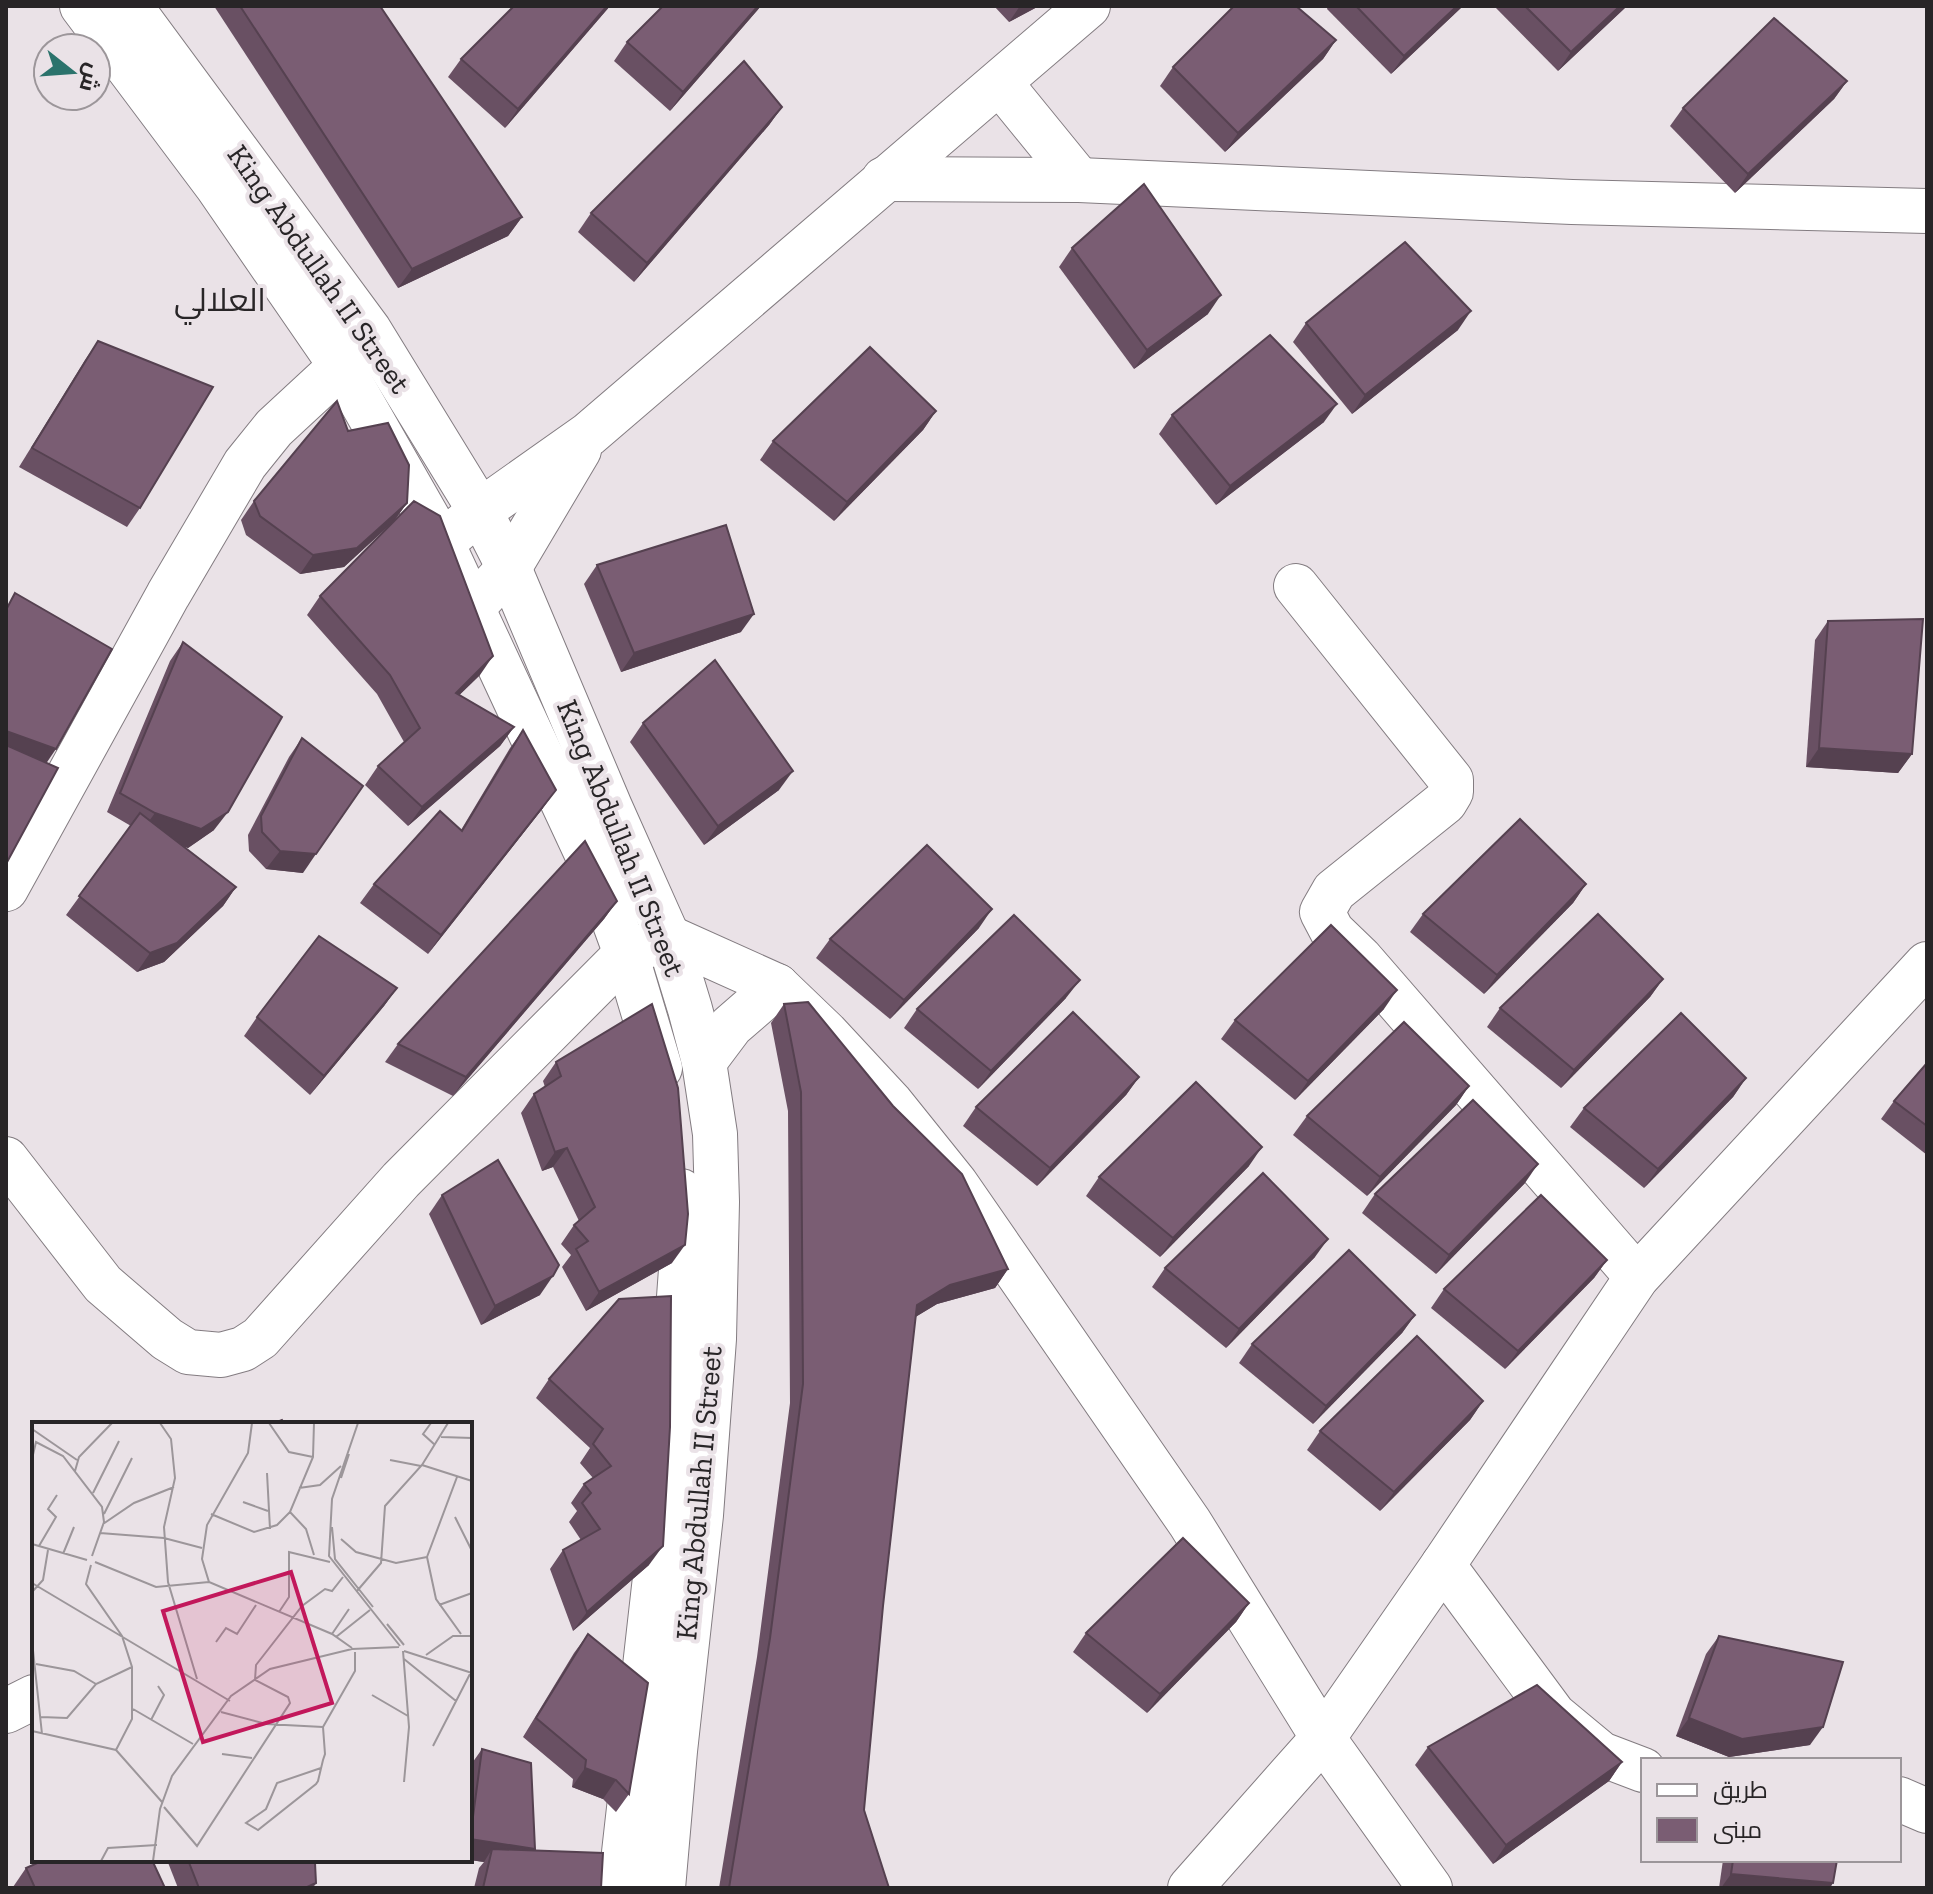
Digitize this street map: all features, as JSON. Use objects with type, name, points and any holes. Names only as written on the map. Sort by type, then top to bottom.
[{"type":"street","name":"King Abdullah II Street","points":[[82,6],[217,186],[341,366],[442,543],[599,880],[651,1030],[679,1143],[682,1256],[650,1633],[620,1888]]},
{"type":"street","name":"King Abdullah II Street","points":[[130,6],[369,330],[480,511],[509,568],[668,937],[704,1062],[715,1134],[717,1175],[714,1339],[701,1515],[663,1888]]},
{"type":"street","points":[[442,543],[480,511],[589,434],[1088,6]]},
{"type":"street","points":[[1000,83],[1079,180]]},
{"type":"street","points":[[884,179],[1079,180],[1587,202],[1927,211]]},
{"type":"street","points":[[6,889],[168,595],[245,464],[274,428],[341,366]]},
{"type":"street","points":[[472,608],[509,568],[589,434]]},
{"type":"street","points":[[1296,586],[1451,780],[1451,792],[1445,802],[1334,891],[1322,912],[1332,931],[1360,958],[1637,1277]]},
{"type":"street","points":[[6,1159],[103,1284],[167,1339],[188,1352],[221,1355],[243,1349],[260,1338],[401,1180],[626,954],[668,937],[777,986],[891,1103],[956,1184],[1190,1523],[1323,1738],[1430,1888]]},
{"type":"street","points":[[1190,1888],[1323,1738],[1637,1277],[1927,964]]},
{"type":"street","points":[[704,1062],[738,1019],[777,986]]},
{"type":"street","points":[[1443,1565],[1554,1715],[1601,1754],[1641,1769]]},
{"type":"street","points":[[6,1711],[32,1698]]},
{"type":"street","points":[[1901,1800],[1927,1811]]},
{"type":"building","points":[[240,6],[380,6],[522,217],[412,269]]},
{"type":"building","points":[[514,6],[607,6],[518,109],[461,59]]},
{"type":"building","points":[[663,6],[758,6],[683,92],[627,42]]},
{"type":"building","points":[[1234,6],[1296,6],[1336,40],[1238,133],[1173,67]]},
{"type":"building","points":[[1356,6],[1457,6],[1404,56]]},
{"type":"building","points":[[1525,6],[1620,6],[1571,52]]},
{"type":"building","points":[[1774,18],[1847,81],[1748,174],[1683,108]]},
{"type":"building","points":[[744,61],[782,107],[647,263],[591,213]]},
{"type":"building","points":[[1144,184],[1221,295],[1147,350],[1072,248]]},
{"type":"building","points":[[1405,242],[1471,311],[1365,395],[1306,323]]},
{"type":"building","points":[[1270,335],[1337,404],[1230,486],[1172,415]]},
{"type":"building","points":[[98,341],[213,387],[140,508],[32,448]]},
{"type":"building","points":[[870,347],[936,411],[847,502],[773,441]]},
{"type":"building","points":[[337,401],[348,431],[388,423],[409,465],[407,503],[357,548],[313,555],[260,516],[254,501]]},
{"type":"building","points":[[414,501],[440,516],[493,656],[456,693],[514,727],[422,807],[378,766],[420,728],[390,675],[320,596]]},
{"type":"building","points":[[726,525],[754,614],[634,653],[597,565]]},
{"type":"building","points":[[15,593],[112,649],[56,749],[6,731],[6,610]]},
{"type":"building","points":[[1923,619],[1912,754],[1819,748],[1828,621]]},
{"type":"building","points":[[183,642],[282,717],[228,812],[201,829],[155,813],[120,793]]},
{"type":"building","points":[[715,660],[793,771],[718,826],[643,723]]},
{"type":"building","points":[[523,730],[556,790],[441,935],[374,884],[440,811],[462,831]]},
{"type":"building","points":[[302,738],[363,786],[316,854],[280,851],[262,832],[261,816]]},
{"type":"building","points":[[6,745],[58,768],[6,864]]},
{"type":"building","points":[[140,813],[236,887],[177,943],[150,953],[79,896]]},
{"type":"building","points":[[1520,819],[1586,884],[1497,975],[1423,914]]},
{"type":"building","points":[[585,841],[617,901],[466,1077],[398,1044]]},
{"type":"building","points":[[927,845],[992,909],[904,1000],[830,939]]},
{"type":"building","points":[[1598,914],[1663,979],[1574,1070],[1500,1008]]},
{"type":"building","points":[[1014,915],[1080,980],[991,1071],[917,1009]]},
{"type":"building","points":[[1331,925],[1397,990],[1308,1081],[1235,1020]]},
{"type":"building","points":[[319,936],[397,988],[324,1076],[257,1017]]},
{"type":"building","points":[[808,1002],[893,1106],[962,1174],[1008,1269],[950,1285],[917,1305],[864,1810],[889,1888],[729,1888],[770,1638],[803,1384],[801,1092],[784,1004]]},
{"type":"building","points":[[652,1004],[678,1088],[688,1214],[685,1245],[599,1292],[576,1249],[588,1241],[574,1225],[595,1207],[567,1148],[555,1152],[534,1094],[561,1076],[556,1062]]},
{"type":"building","points":[[1073,1012],[1139,1077],[1050,1168],[976,1107]]},
{"type":"building","points":[[1681,1013],[1746,1078],[1658,1169],[1584,1108]]},
{"type":"building","points":[[1404,1022],[1469,1086],[1380,1177],[1307,1116]]},
{"type":"building","points":[[1927,1063],[1927,1126],[1894,1101]]},
{"type":"building","points":[[1196,1082],[1262,1147],[1173,1238],[1099,1177]]},
{"type":"building","points":[[1473,1100],[1538,1164],[1449,1255],[1375,1194]]},
{"type":"building","points":[[498,1160],[559,1265],[553,1276],[495,1306],[442,1195]]},
{"type":"building","points":[[1263,1173],[1328,1239],[1239,1329],[1165,1268]]},
{"type":"building","points":[[1541,1195],[1607,1260],[1518,1351],[1444,1289]]},
{"type":"building","points":[[1349,1250],[1415,1315],[1326,1406],[1252,1344]]},
{"type":"building","points":[[671,1296],[670,1427],[663,1546],[587,1612],[563,1550],[600,1529],[582,1503],[591,1493],[584,1484],[611,1466],[593,1444],[603,1429],[549,1379],[619,1299]]},
{"type":"building","points":[[1417,1336],[1483,1401],[1394,1492],[1320,1431]]},
{"type":"building","points":[[1183,1538],[1249,1603],[1160,1694],[1086,1633]]},
{"type":"building","points":[[588,1634],[648,1683],[629,1794],[616,1780],[585,1768],[586,1760],[536,1718]]},
{"type":"building","points":[[1719,1636],[1843,1662],[1823,1727],[1742,1739],[1689,1718]]},
{"type":"building","points":[[1537,1685],[1622,1762],[1506,1845],[1428,1747]]},
{"type":"building","points":[[482,1749],[531,1763],[535,1849],[472,1839]]},
{"type":"building","points":[[492,1849],[603,1853],[601,1888],[483,1888]]},
{"type":"building","points":[[40,1862],[153,1862],[165,1888],[35,1888],[26,1868]]},
{"type":"building","points":[[189,1862],[315,1863],[316,1883],[305,1888],[199,1888]]},
{"type":"building","points":[[1733,1862],[1837,1862],[1833,1883],[1731,1874]]},
{"type":"district","name":"العلالي","points":[[220,300]]}]
